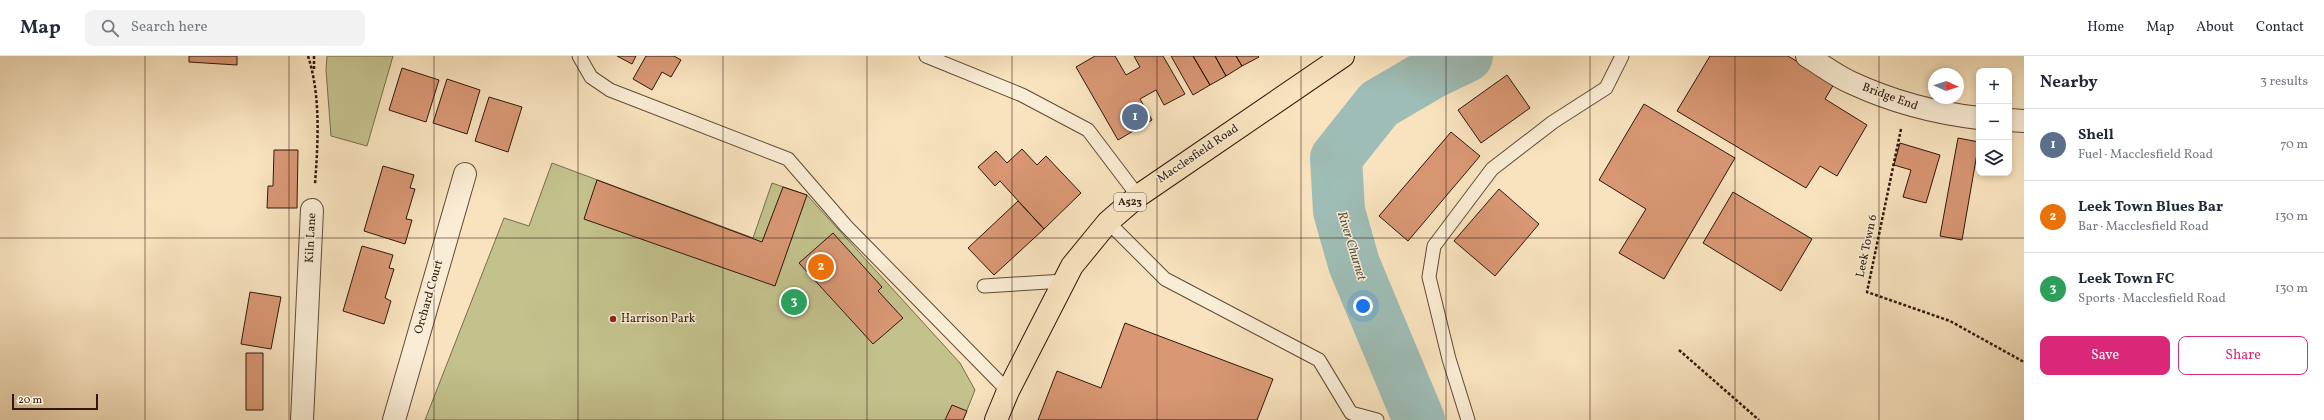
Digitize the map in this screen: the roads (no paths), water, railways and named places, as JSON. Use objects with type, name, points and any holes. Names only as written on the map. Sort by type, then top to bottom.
[{"type":"highway","name":"Macclesfield Road","points":[[996,420],[1008,391],[1072,266],[1108,222],[1138,196],[1343,56]]},
{"type":"street","name":"Bridge End","points":[[1807,56],[1851,83],[1906,104],[1938,113],[1976,118]]},
{"type":"street","points":[[2012,120],[2024,121]]},
{"type":"street","name":"Orchard Court","points":[[394,420],[465,174]]},
{"type":"street","name":"Kiln Lane","points":[[302,420],[312,210]]},
{"type":"lane","points":[[580,56],[591,77],[610,90],[788,159],[846,226],[1008,391]]},
{"type":"lane","points":[[926,56],[1022,95],[1088,130],[1138,196]]},
{"type":"lane","points":[[1468,420],[1449,359],[1429,277],[1434,246],[1492,169],[1553,122],[1606,88],[1622,56]]},
{"type":"lane","points":[[1108,222],[1165,279],[1319,360],[1351,413],[1377,420]]},
{"type":"lane","points":[[984,286],[1064,281]]},
{"type":"waterway","name":"River Churnet","points":[[1419,420],[1354,264],[1339,211],[1336,158],[1379,104],[1432,73],[1467,56]]},
{"type":"place","name":"Shell","points":[[1135,117]]},
{"type":"place","name":"Leek Town Blues Bar","points":[[821,267]]},
{"type":"place","name":"Leek Town FC","points":[[794,302]]},
{"type":"place","name":"Harrison Park","points":[[613,319]]}]
